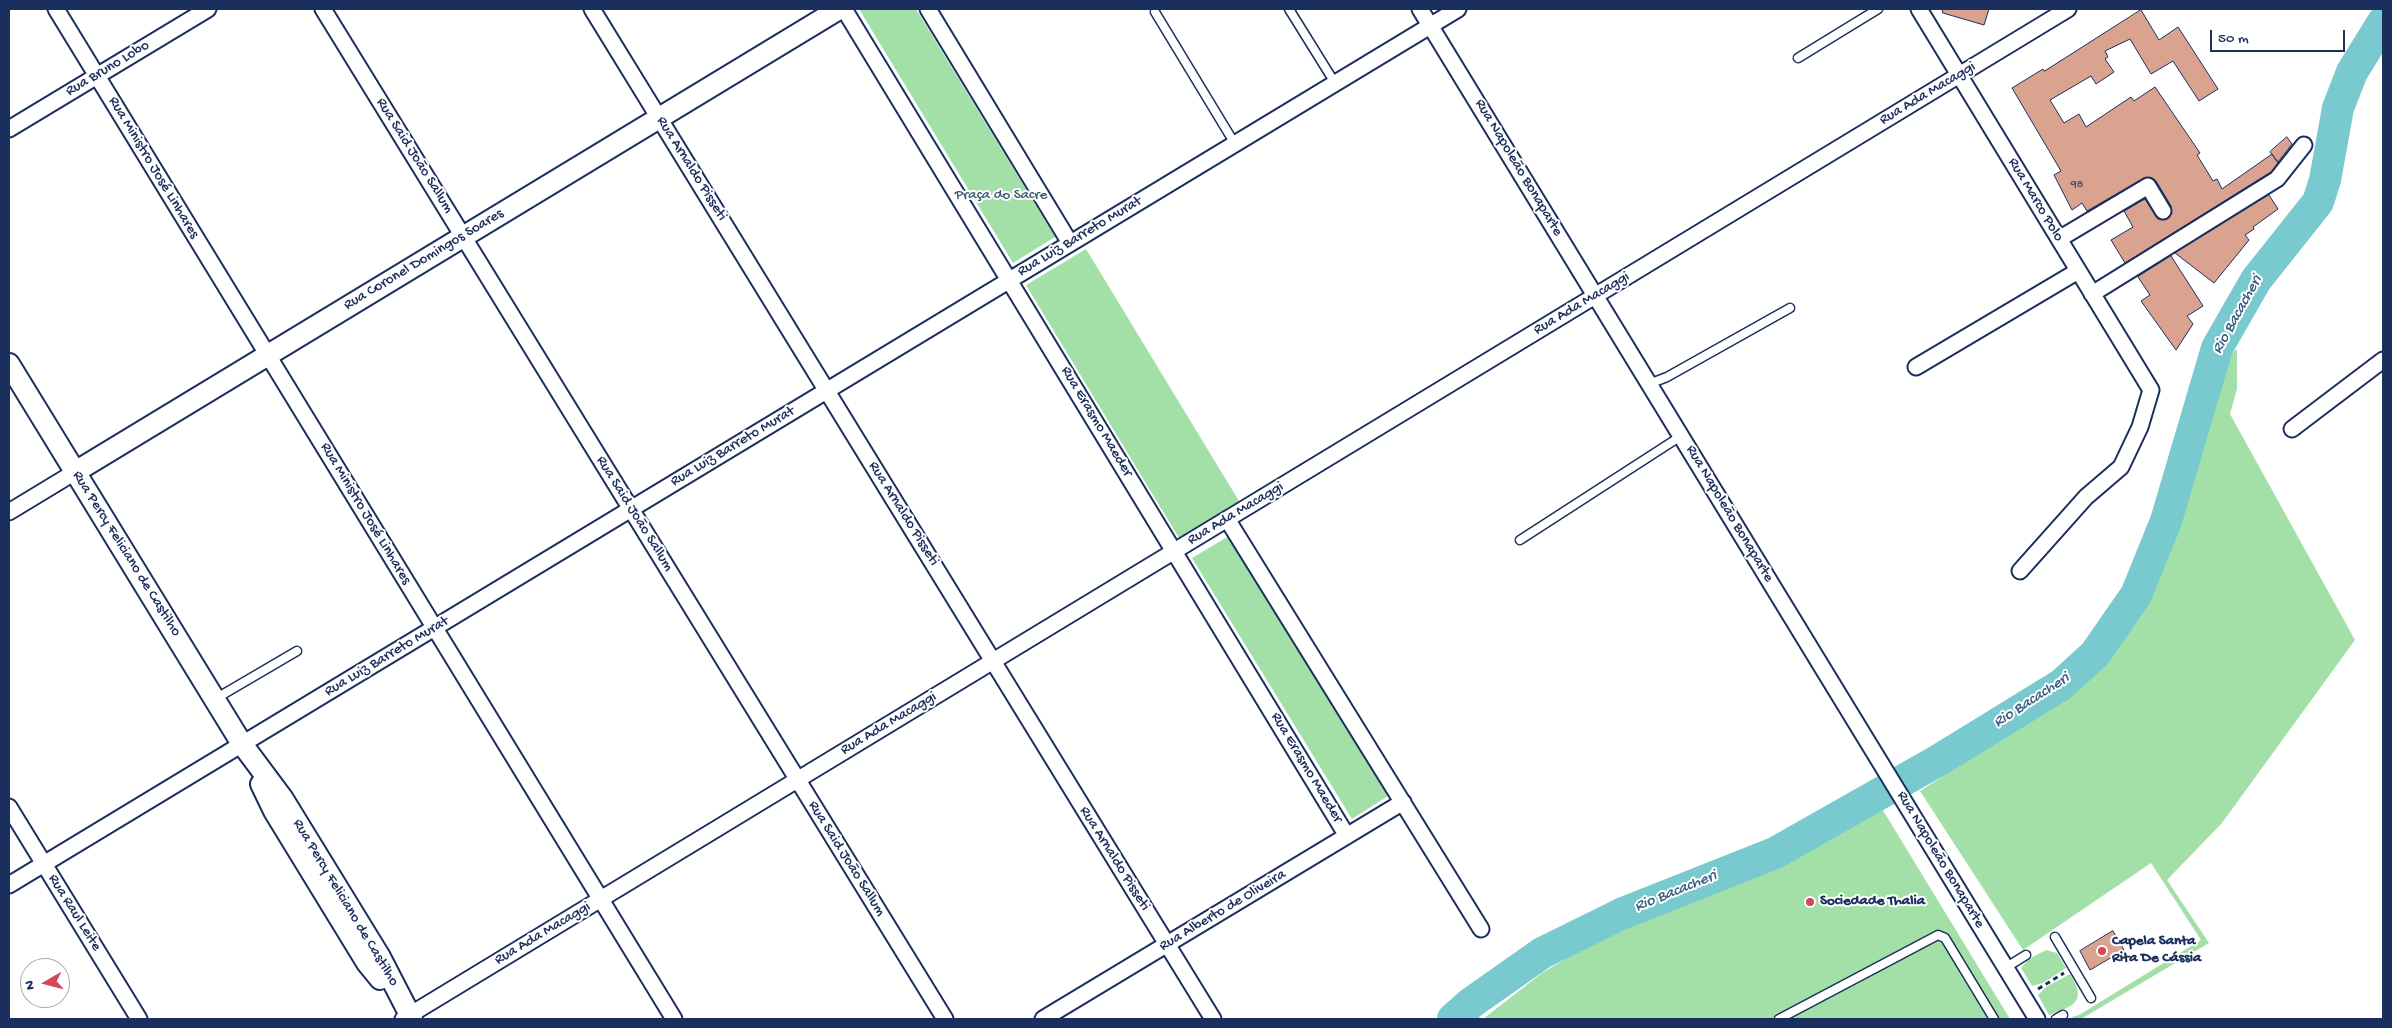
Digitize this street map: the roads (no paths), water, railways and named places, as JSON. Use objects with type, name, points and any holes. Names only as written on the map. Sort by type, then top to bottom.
[{"type":"street","name":"Rua Ministro José Linhares","points":[[56,9],[674,1019]]},
{"type":"street","name":"Rua Bruno Lobo","points":[[9,129],[208,9]]},
{"type":"street","name":"Rua Said João Sallum","points":[[323,9],[945,1019]]},
{"type":"street","name":"Rua Arnaldo Pisseti","points":[[592,9],[1213,1019]]},
{"type":"street","name":"Rua Coronel Domingos Soares","points":[[9,512],[839,9]]},
{"type":"street","name":"Rua Erasmo Maeder","points":[[844,9],[1347,836]]},
{"type":"street","points":[[928,9],[1070,243]]},
{"type":"street","name":"Rua Napoleão Bonaparte","points":[[1420,9],[2037,1019]]},
{"type":"street","name":"Rua Luiz Barreto Murat","points":[[9,885],[1458,9]]},
{"type":"street","name":"Rua Marco Polo","points":[[1919,9],[2151,390],[2140,427],[2121,467],[2086,497],[2020,571]]},
{"type":"street","name":"Rua Ada Macaggi","points":[[408,1018],[600,899],[2068,9]]},
{"type":"street","points":[[2092,294],[2277,179],[2304,145]]},
{"type":"street","points":[[2059,239],[2148,186],[2163,212]]},
{"type":"street","points":[[1916,367],[2078,271]]},
{"type":"street","points":[[2292,429],[2383,360]]},
{"type":"street","name":"Rua Percy Feliciano de Castilho","points":[[9,364],[242,744],[274,811],[366,962],[408,1018]]},
{"type":"street","points":[[1227,519],[1481,929]]},
{"type":"street","name":"Rua Alberto de Oliveira","points":[[1043,1019],[1402,802]]},
{"type":"street","name":"Rua Raul Leite","points":[[9,808],[139,1019]]},
{"type":"lane","points":[[1289,9],[1335,83]]},
{"type":"lane","points":[[1798,58],[1878,9]]},
{"type":"lane","points":[[1155,12],[1235,144]]},
{"type":"lane","points":[[1649,384],[1790,308]]},
{"type":"lane","points":[[1520,540],[1682,436]]},
{"type":"lane","points":[[215,699],[297,652]]},
{"type":"lane","points":[[1779,1019],[1938,935],[1945,938],[1994,1019]]},
{"type":"lane","points":[[2055,937],[2091,998]]},
{"type":"lane","points":[[2006,968],[2026,955]]},
{"type":"waterway","name":"Rio Bacacheri","points":[[1453,1019],[1471,1003],[1542,953],[1621,914],[1775,853],[1939,760],[2061,685],[2095,654],[2136,595],[2166,521],[2217,348],[2256,280],[2318,202],[2325,180],[2338,108],[2352,72],[2383,22]]},
{"type":"place","name":"Sociedade Thalia","points":[[1810,902]]},
{"type":"place","name":"Capela Santa Rita De Cássia","points":[[2102,951]]},
{"type":"park label","name":"Praça do Sacre","points":[[1001,196]]}]
